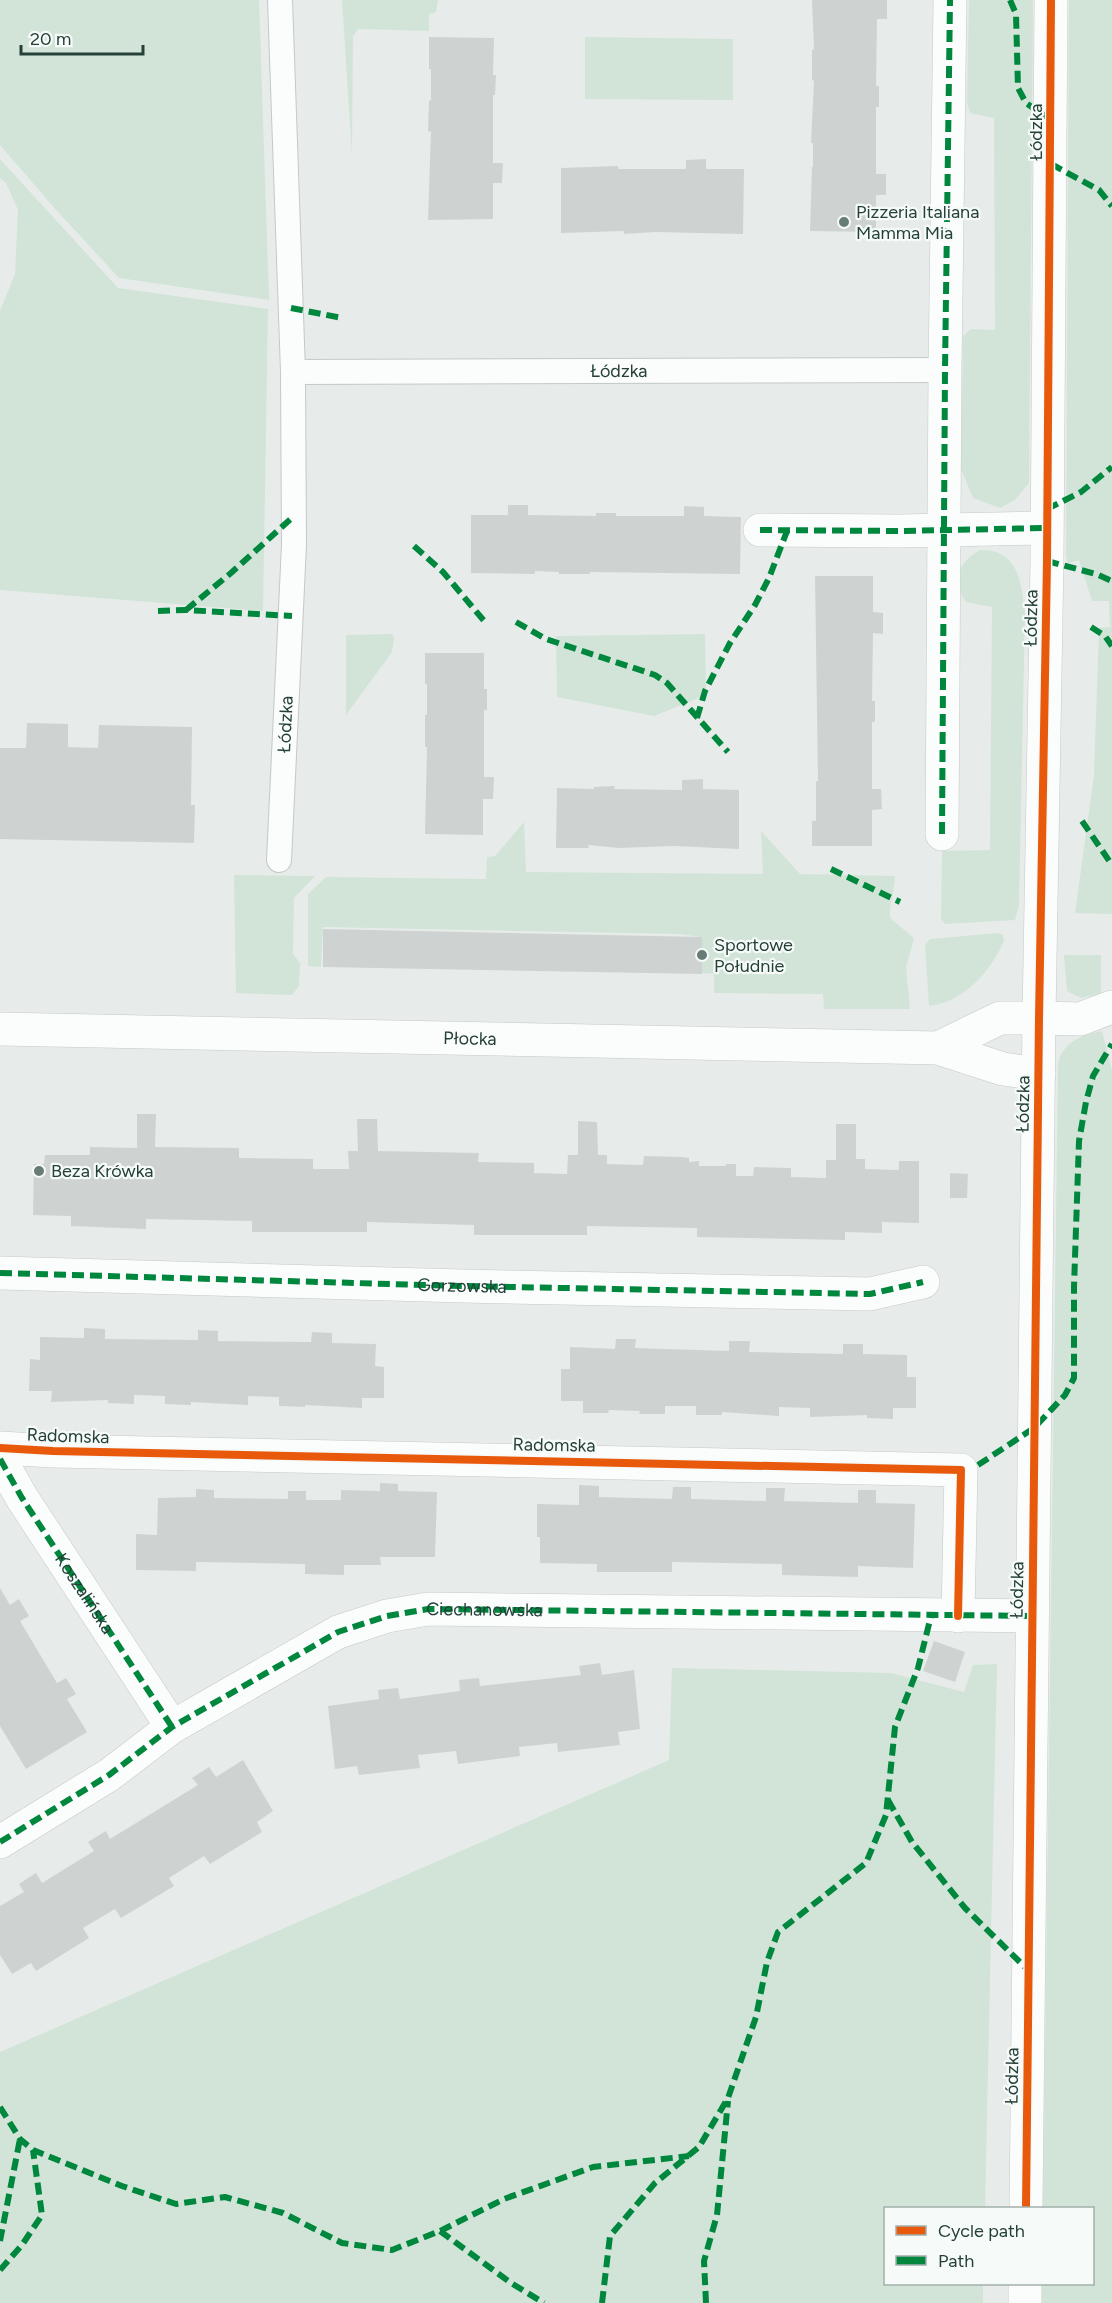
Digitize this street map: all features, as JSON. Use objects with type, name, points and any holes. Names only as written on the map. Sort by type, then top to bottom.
[{"type":"street","points":[[942,834],[950,0]]},
{"type":"street","name":"Łódzka","points":[[1026,2207],[1051,0]]},
{"type":"street","points":[[760,530],[1046,528]]},
{"type":"street","name":"Płocka","points":[[938,1048],[1000,1018],[1080,1019],[1112,1007]]},
{"type":"street","name":"Płocka","points":[[0,1029],[938,1048],[1003,1069],[1039,1074]]},
{"type":"street","name":"Gorzowska","points":[[0,1273],[462,1286],[870,1294],[922,1282]]},
{"type":"street","name":"Radomska","points":[[0,1448],[961,1470],[958,1616]]},
{"type":"street","name":"Koszalińska","points":[[0,1459],[28,1508],[172,1727]]},
{"type":"street","name":"Ciechanowska","points":[[0,1842],[109,1775],[172,1727],[338,1632],[387,1617],[428,1609],[1032,1616]]},
{"type":"street","points":[[1025,2285],[1025,2303]]},
{"type":"lane","name":"Łódzka","points":[[279,861],[292,616],[293,372],[280,0]]},
{"type":"lane","name":"Łódzka","points":[[293,372],[945,370]]},
{"type":"green space","points":[[0,0],[259,0],[269,300],[119,278],[58,212],[0,145]]},
{"type":"green space","points":[[342,0],[438,0],[436,12],[429,14],[429,31],[358,29],[353,36],[352,155]]},
{"type":"green space","points":[[969,0],[1033,0],[1029,483],[1015,500],[1000,508],[973,498],[961,469],[963,336],[971,329],[995,330],[994,118],[970,113],[967,103]]},
{"type":"green space","points":[[1069,0],[1112,0],[1112,914],[1075,913],[1094,775],[1099,628],[1110,627],[1109,601],[1092,601],[1079,560],[1067,563],[1066,554]]},
{"type":"green space","points":[[585,37],[733,39],[733,100],[585,99]]},
{"type":"green space","points":[[0,159],[118,288],[268,309],[263,611],[0,590],[0,311],[15,274],[18,210],[6,183],[0,178]]},
{"type":"green space","points":[[980,550],[1003,555],[1016,570],[1025,612],[1019,905],[1015,920],[945,924],[941,919],[942,851],[990,850],[992,607],[966,602],[961,594],[958,579],[966,560]]},
{"type":"green space","points":[[392,634],[394,638],[392,652],[346,715],[346,635]]},
{"type":"green space","points":[[705,634],[706,695],[654,716],[557,697],[556,636]]},
{"type":"green space","points":[[524,822],[526,872],[763,874],[761,831],[800,874],[895,876],[890,918],[914,938],[906,967],[910,1009],[824,1009],[823,994],[714,993],[714,974],[702,973],[702,937],[679,934],[323,927],[321,967],[308,966],[308,894],[326,877],[486,879],[487,857],[495,856]]},
{"type":"green space","points":[[234,875],[315,876],[294,898],[293,954],[300,963],[299,986],[292,995],[236,993]]},
{"type":"green space","points":[[998,933],[1003,935],[1004,941],[991,964],[974,984],[954,999],[929,1006],[925,945],[930,939]]},
{"type":"green space","points":[[1064,955],[1101,955],[1101,994],[1081,998],[1067,991]]},
{"type":"green space","points":[[1102,1031],[1112,1071],[1112,2303],[1042,2303],[1042,2285],[1094,2285],[1094,2207],[1043,2207],[1058,1065],[1063,1051],[1073,1041]]},
{"type":"green space","points":[[997,1664],[985,2207],[884,2207],[884,2285],[983,2285],[983,2303],[0,2303],[0,2052],[669,1760],[672,1668],[891,1673],[964,1692],[973,1665]]},
{"type":"building","points":[[812,0],[887,0],[887,19],[877,19],[876,86],[879,86],[879,107],[876,107],[876,174],[886,174],[886,195],[876,195],[876,232],[810,231],[814,81],[812,80],[812,50],[814,49]]},
{"type":"building","points":[[429,37],[494,38],[493,75],[496,75],[495,95],[493,95],[493,163],[503,163],[502,183],[493,183],[493,219],[428,220],[431,131],[428,132],[429,101],[431,100]]},
{"type":"building","points":[[706,159],[706,169],[744,169],[743,234],[655,232],[624,234],[624,231],[561,233],[561,168],[618,166],[618,169],[686,169],[686,160]]},
{"type":"building","points":[[508,505],[528,505],[528,515],[596,516],[596,513],[616,513],[616,516],[684,516],[684,506],[704,507],[704,516],[741,517],[740,574],[590,572],[590,574],[559,574],[559,572],[535,571],[535,574],[471,573],[471,515],[508,515]]},
{"type":"building","points":[[815,576],[873,576],[873,612],[883,613],[883,634],[873,633],[872,701],[875,701],[875,722],[872,722],[872,789],[881,789],[882,809],[872,810],[872,846],[812,846],[812,821],[816,821],[816,781],[818,781]]},
{"type":"building","points":[[425,653],[484,653],[484,689],[487,689],[487,710],[484,710],[484,777],[494,777],[493,799],[483,799],[483,835],[425,834],[427,684],[425,684]]},
{"type":"building","points":[[27,723],[68,724],[68,747],[98,748],[99,725],[192,727],[191,805],[195,805],[194,843],[0,839],[0,748],[26,748]]},
{"type":"building","points":[[703,779],[703,789],[739,790],[739,849],[674,846],[619,848],[588,845],[589,848],[556,848],[557,788],[594,789],[594,787],[615,786],[614,789],[682,790],[682,780]]},
{"type":"building","points":[[323,929],[702,937],[702,974],[323,967]]},
{"type":"building","points":[[137,1114],[156,1114],[155,1147],[239,1148],[239,1158],[313,1159],[313,1169],[349,1169],[348,1151],[358,1151],[357,1119],[377,1119],[378,1151],[479,1153],[478,1162],[534,1163],[534,1173],[567,1174],[568,1155],[578,1155],[578,1121],[597,1122],[598,1155],[607,1155],[607,1164],[643,1165],[644,1156],[682,1157],[689,1158],[689,1162],[699,1161],[699,1166],[736,1164],[736,1176],[753,1176],[754,1167],[791,1168],[791,1177],[826,1178],[826,1160],[836,1160],[836,1124],[856,1124],[856,1159],[865,1159],[865,1169],[899,1170],[899,1161],[919,1161],[919,1223],[882,1222],[882,1233],[845,1232],[845,1240],[697,1237],[697,1228],[587,1226],[587,1235],[474,1235],[474,1225],[367,1222],[367,1232],[252,1232],[252,1221],[146,1219],[146,1229],[71,1226],[71,1216],[33,1215],[34,1164],[44,1164],[45,1155],[90,1155],[90,1147],[137,1148]]},
{"type":"building","points":[[950,1173],[968,1174],[967,1198],[950,1198]]},
{"type":"building","points":[[84,1328],[105,1329],[105,1339],[198,1340],[198,1330],[218,1331],[218,1341],[311,1342],[312,1332],[332,1333],[332,1343],[376,1344],[375,1366],[384,1367],[384,1398],[362,1398],[362,1408],[279,1406],[279,1397],[248,1396],[248,1405],[191,1402],[191,1405],[165,1404],[165,1396],[134,1395],[134,1404],[108,1403],[108,1400],[51,1402],[52,1391],[29,1391],[30,1359],[40,1360],[40,1337],[84,1338]]},
{"type":"building","points":[[616,1339],[636,1339],[635,1348],[729,1351],[729,1341],[750,1341],[749,1352],[843,1354],[843,1344],[863,1344],[863,1354],[907,1355],[907,1377],[916,1377],[916,1408],[893,1408],[893,1419],[867,1418],[867,1415],[810,1417],[810,1408],[779,1407],[779,1416],[722,1412],[722,1415],[696,1415],[696,1406],[665,1406],[665,1414],[639,1414],[640,1411],[609,1410],[608,1413],[583,1413],[583,1401],[561,1401],[561,1369],[570,1369],[570,1347],[615,1349]]},
{"type":"building","points":[[380,1483],[398,1484],[398,1491],[437,1492],[435,1557],[380,1557],[381,1565],[344,1565],[344,1575],[305,1574],[305,1564],[196,1562],[196,1571],[136,1570],[136,1534],[157,1535],[158,1498],[196,1497],[196,1489],[214,1490],[214,1498],[288,1499],[288,1491],[306,1491],[306,1500],[341,1500],[341,1490],[380,1491]]},
{"type":"building","points":[[579,1485],[599,1486],[599,1497],[672,1499],[673,1487],[691,1487],[691,1499],[766,1501],[766,1488],[785,1488],[784,1501],[858,1503],[858,1490],[876,1490],[876,1503],[915,1504],[913,1568],[858,1566],[858,1577],[782,1575],[782,1564],[672,1562],[672,1572],[597,1572],[597,1564],[540,1563],[537,1504],[579,1505]]},
{"type":"building","points":[[0,1588],[10,1605],[19,1599],[29,1616],[20,1621],[57,1683],[66,1678],[76,1694],[67,1699],[87,1732],[26,1769],[0,1726]]},
{"type":"building","points":[[934,1641],[965,1652],[955,1682],[923,1671]]},
{"type":"building","points":[[600,1663],[602,1675],[634,1670],[640,1729],[618,1732],[620,1745],[558,1752],[557,1743],[519,1747],[520,1756],[458,1764],[456,1751],[418,1755],[420,1768],[359,1775],[357,1766],[335,1769],[328,1706],[379,1699],[378,1690],[398,1688],[400,1699],[460,1691],[459,1680],[479,1678],[480,1686],[581,1675],[579,1666]]},
{"type":"building","points":[[243,1760],[273,1811],[257,1822],[262,1832],[210,1864],[204,1856],[169,1878],[174,1886],[121,1918],[115,1909],[83,1928],[89,1938],[36,1971],[31,1963],[12,1974],[0,1955],[0,1906],[24,1892],[19,1884],[36,1873],[42,1883],[94,1851],[88,1842],[106,1831],[110,1839],[198,1785],[192,1778],[209,1767],[216,1777]]},
{"type":"marked path","points":[[942,834],[950,0]]},
{"type":"marked path","points":[[1010,0],[1016,14],[1018,88],[1026,103],[1051,120]]},
{"type":"marked path","points":[[1051,164],[1099,190],[1112,206]]},
{"type":"marked path","points":[[291,308],[342,318]]},
{"type":"marked path","points":[[1047,509],[1081,492],[1112,467]]},
{"type":"marked path","points":[[186,610],[294,516]]},
{"type":"marked path","points":[[760,530],[899,531],[1046,528]]},
{"type":"marked path","points":[[697,718],[705,691],[730,643],[755,605],[769,578],[787,531]]},
{"type":"marked path","points":[[414,546],[443,572],[485,622]]},
{"type":"marked path","points":[[1047,561],[1096,574],[1112,581]]},
{"type":"marked path","points":[[158,611],[186,610],[292,616]]},
{"type":"marked path","points":[[516,622],[546,639],[655,675],[667,683],[728,752]]},
{"type":"marked path","points":[[1091,627],[1105,636],[1112,646]]},
{"type":"marked path","points":[[1082,821],[1112,865]]},
{"type":"marked path","points":[[831,869],[900,902]]},
{"type":"marked path","points":[[978,1465],[1034,1428],[1065,1395],[1074,1378],[1074,1287],[1079,1141],[1093,1076],[1112,1044]]},
{"type":"marked path","points":[[0,1273],[462,1286],[870,1294],[923,1282]]},
{"type":"marked path","points":[[0,1459],[22,1498],[172,1727]]},
{"type":"marked path","points":[[0,1842],[109,1775],[172,1727],[338,1632],[387,1616],[428,1609],[1032,1616]]},
{"type":"marked path","points":[[602,2303],[610,2236],[655,2183],[699,2147],[728,2098],[756,2017],[767,1962],[778,1932],[866,1863],[886,1815],[895,1727],[918,1668],[931,1616]]},
{"type":"marked path","points":[[888,1800],[912,1842],[965,1908],[1028,1970]]},
{"type":"marked path","points":[[706,2303],[704,2261],[717,2215],[728,2101]]},
{"type":"marked path","points":[[0,2107],[20,2139],[33,2150],[122,2186],[176,2204],[225,2197],[283,2213],[342,2243],[392,2250],[440,2231],[504,2199],[593,2167],[689,2156]]},
{"type":"marked path","points":[[0,2241],[20,2139]]},
{"type":"marked path","points":[[0,2270],[22,2245],[42,2215],[33,2150]]},
{"type":"marked path","points":[[440,2231],[511,2283],[544,2303]]},
{"type":"cycle path","points":[[1026,2207],[1039,1018],[1047,561],[1051,0]]},
{"type":"cycle path","points":[[0,1448],[961,1470],[958,1616]]},
{"type":"place","name":"Pizzeria Italiana Mamma Mia","points":[[844,222]]},
{"type":"place","name":"Sportowe Południe","points":[[702,955]]},
{"type":"place","name":"Beza Krówka","points":[[39,1171]]}]
